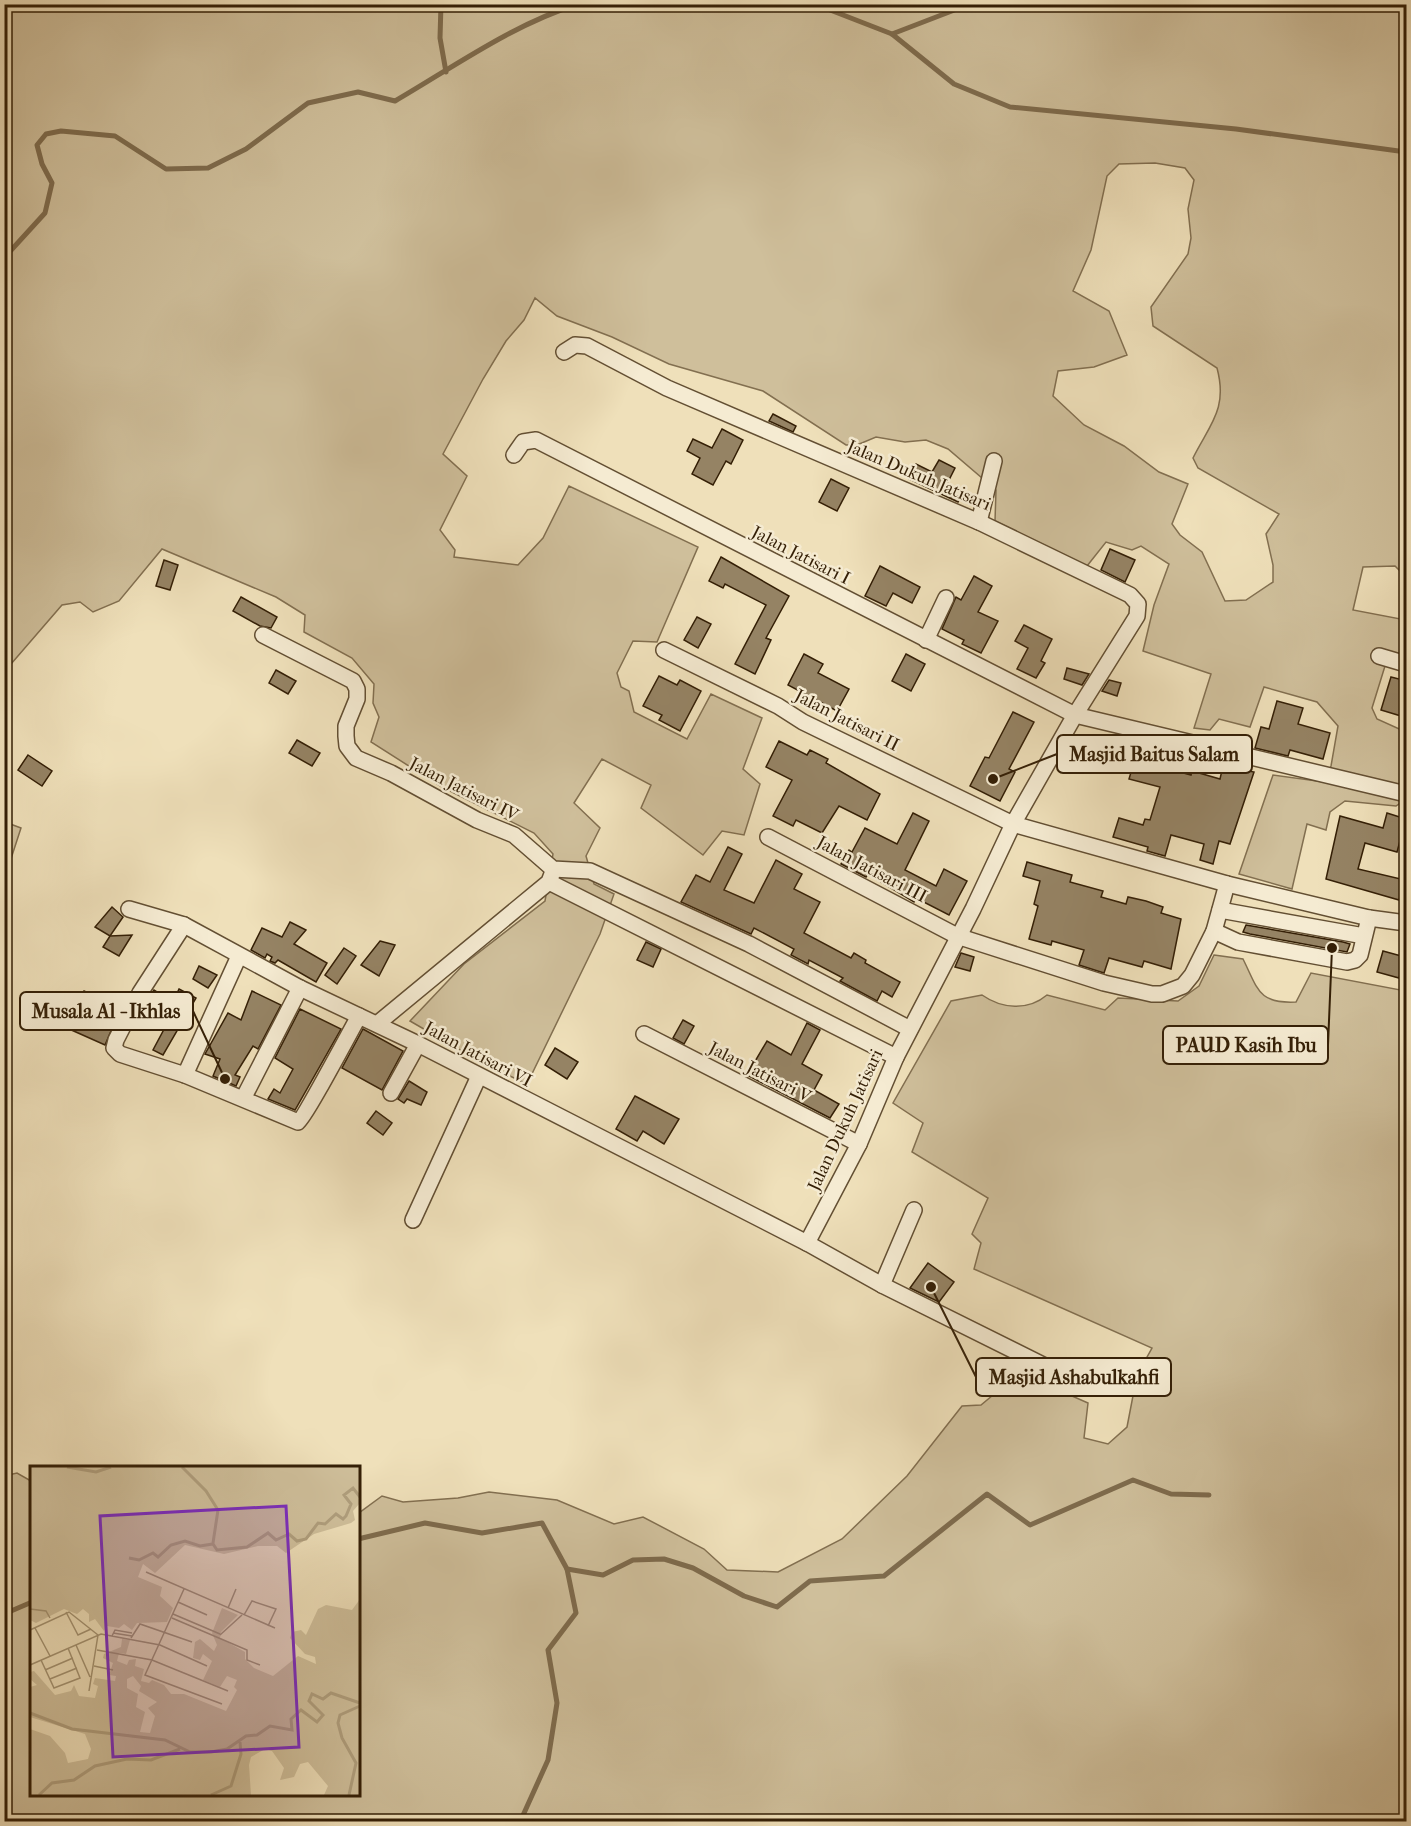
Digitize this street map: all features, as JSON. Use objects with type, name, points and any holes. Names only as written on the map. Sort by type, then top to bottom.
[{"type":"street","name":"Jalan Dukuh Jatisari","points":[[564,352],[575,345],[587,346],[667,388],[979,522],[1130,595],[1138,604],[1137,616],[1075,716],[1013,824],[974,909],[957,936],[896,1057],[859,1144],[807,1243]]},
{"type":"street","name":"Jalan Jatisari I","points":[[514,455],[523,442],[536,440],[1075,716]]},
{"type":"street","points":[[979,522],[994,461]]},
{"type":"street","points":[[926,640],[946,598]]},
{"type":"street","name":"Jalan Jatisari IV","points":[[263,635],[353,681],[357,699],[346,726],[350,753],[477,820],[514,835],[551,875]]},
{"type":"street","name":"Jalan Jatisari II","points":[[664,650],[1013,824]]},
{"type":"street","points":[[1379,656],[1407,664]]},
{"type":"street","points":[[1075,716],[1407,794]]},
{"type":"street","points":[[1013,824],[1227,884],[1369,918],[1407,924]]},
{"type":"street","name":"Jalan Jatisari III","points":[[768,837],[957,936]]},
{"type":"street","points":[[377,1024],[551,875],[590,871],[749,944],[910,1029]]},
{"type":"street","points":[[551,875],[896,1057]]},
{"type":"street","points":[[957,936],[1104,983],[1162,994],[1184,986],[1192,975],[1214,931],[1227,884]]},
{"type":"street","name":"Jalan Jatisari VI","points":[[129,909],[184,925],[300,988],[418,1044],[807,1243]]},
{"type":"street","points":[[1220,910],[1364,936]]},
{"type":"street","points":[[1214,931],[1238,942],[1335,962],[1355,960],[1360,955],[1369,918]]},
{"type":"street","points":[[184,925],[140,993],[114,1048],[120,1054],[244,1097],[290,1120],[301,1120],[359,1016]]},
{"type":"street","points":[[185,1075],[239,956]]},
{"type":"street","points":[[244,1097],[300,988]]},
{"type":"street","name":"Jalan Jatisari V","points":[[644,1034],[859,1144]]},
{"type":"street","points":[[391,1093],[418,1044]]},
{"type":"street","points":[[413,1220],[479,1076]]},
{"type":"street","points":[[882,1285],[914,1210]]},
{"type":"street","points":[[807,1243],[882,1285],[1085,1386]]},
{"type":"shaded area","points":[[5,5],[1406,5],[1406,594],[1403,594],[1405,576],[1395,566],[1363,567],[1353,610],[1406,620],[1401,657],[1385,666],[1372,708],[1377,719],[1406,732],[1406,799],[1396,806],[1345,801],[1330,812],[1326,830],[1307,824],[1292,889],[1239,874],[1273,775],[1324,782],[1331,766],[1338,726],[1317,702],[1264,687],[1250,727],[1219,719],[1210,730],[1194,728],[1211,674],[1143,651],[1154,605],[1169,564],[1141,546],[1132,550],[1106,542],[1087,566],[995,521],[996,490],[948,449],[926,440],[905,442],[876,437],[857,445],[846,445],[763,391],[669,364],[612,337],[557,316],[535,298],[524,320],[506,341],[483,379],[443,454],[467,476],[440,530],[455,550],[454,557],[518,565],[543,538],[569,486],[698,547],[657,642],[633,641],[617,673],[621,687],[629,691],[634,712],[687,739],[711,694],[762,718],[743,769],[760,784],[744,835],[722,831],[703,855],[641,808],[651,785],[602,759],[574,803],[600,828],[586,856],[594,884],[614,894],[600,934],[527,1084],[486,1065],[410,1021],[464,964],[545,901],[553,854],[534,833],[442,787],[371,742],[379,717],[373,703],[374,684],[352,658],[304,632],[305,615],[276,597],[162,549],[119,601],[93,612],[80,602],[62,605],[5,671]],"holes":[[[1155,163],[1185,168],[1194,180],[1188,209],[1191,238],[1188,254],[1151,307],[1153,326],[1217,368],[1220,382],[1219,406],[1193,458],[1198,468],[1279,514],[1266,534],[1273,565],[1273,582],[1246,600],[1225,601],[1202,552],[1180,535],[1172,524],[1188,484],[1159,472],[1124,446],[1084,425],[1053,396],[1058,371],[1094,367],[1127,355],[1109,311],[1073,291],[1091,250],[1107,176],[1119,164]]]},
{"type":"shaded area","points":[[5,822],[21,828],[7,871],[4,870]]},
{"type":"shaded area","points":[[1214,955],[1243,959],[1261,993],[1266,997],[1283,1002],[1296,1002],[1311,973],[1406,991],[1406,1821],[5,1821],[4,1476],[17,1473],[30,1480],[30,1796],[360,1796],[360,1512],[382,1496],[403,1502],[458,1498],[489,1492],[557,1500],[614,1524],[643,1517],[704,1549],[727,1570],[778,1572],[842,1539],[907,1476],[962,1406],[981,1405],[1011,1380],[1022,1374],[1088,1403],[1084,1438],[1108,1444],[1127,1427],[1137,1375],[1152,1348],[974,1269],[981,1243],[972,1234],[988,1198],[912,1152],[923,1123],[893,1103],[951,1001],[982,995],[998,1003],[1023,1006],[1032,1004],[1047,995],[1105,1010],[1118,998],[1178,1001],[1199,986]]},
{"type":"building","points":[[773,414],[796,426],[793,432],[769,421]]},
{"type":"building","points":[[722,429],[743,440],[731,464],[726,461],[713,485],[692,474],[700,458],[687,451],[693,439],[712,448]]},
{"type":"building","points":[[939,460],[955,468],[947,484],[963,493],[958,502],[909,479],[916,464],[932,472]]},
{"type":"building","points":[[831,479],[849,488],[837,511],[819,502]]},
{"type":"building","points":[[1110,549],[1135,560],[1125,582],[1101,570]]},
{"type":"building","points":[[721,557],[789,596],[766,638],[771,640],[755,674],[735,664],[766,605],[725,584],[723,588],[709,581]]},
{"type":"building","points":[[164,560],[178,565],[170,590],[156,586]]},
{"type":"building","points":[[880,566],[920,587],[912,603],[893,593],[886,606],[865,596]]},
{"type":"building","points":[[974,576],[992,586],[978,612],[998,621],[981,653],[962,644],[964,640],[942,629],[956,597],[961,600]]},
{"type":"building","points":[[241,597],[277,617],[271,628],[260,626],[233,611]]},
{"type":"building","points":[[697,617],[711,624],[698,648],[684,640]]},
{"type":"building","points":[[1024,625],[1052,639],[1041,661],[1045,663],[1036,678],[1017,669],[1028,648],[1015,641]]},
{"type":"building","points":[[804,654],[823,664],[818,673],[849,689],[837,711],[788,685]]},
{"type":"building","points":[[906,654],[925,664],[911,691],[892,681]]},
{"type":"building","points":[[1067,668],[1089,674],[1082,685],[1064,679]]},
{"type":"building","points":[[276,670],[296,681],[288,694],[269,683]]},
{"type":"building","points":[[659,676],[677,685],[680,680],[701,691],[680,731],[659,720],[662,715],[643,706]]},
{"type":"building","points":[[1391,677],[1407,681],[1407,697],[1401,716],[1381,710]]},
{"type":"building","points":[[1109,680],[1121,683],[1117,696],[1102,691]]},
{"type":"building","points":[[1277,701],[1303,708],[1298,724],[1330,733],[1323,759],[1290,750],[1288,756],[1255,748],[1261,727],[1269,729]]},
{"type":"building","points":[[1013,712],[1034,722],[1009,769],[1015,772],[1000,801],[970,786],[985,757],[989,758]]},
{"type":"building","points":[[297,740],[320,753],[312,766],[289,753]]},
{"type":"building","points":[[779,741],[807,755],[810,750],[828,759],[826,763],[880,794],[867,820],[839,806],[822,833],[796,820],[793,826],[773,816],[792,780],[766,767]]},
{"type":"building","points":[[1138,749],[1164,756],[1161,767],[1191,775],[1192,771],[1220,779],[1223,766],[1254,772],[1230,844],[1219,841],[1213,864],[1200,860],[1204,844],[1171,835],[1165,856],[1147,851],[1148,847],[1113,837],[1119,818],[1143,825],[1145,819],[1150,820],[1160,787],[1129,779]]},
{"type":"building","points":[[28,755],[52,771],[42,786],[18,770]]},
{"type":"building","points":[[913,813],[929,821],[905,870],[936,886],[944,869],[967,881],[949,915],[916,898],[914,902],[868,874],[866,877],[841,864],[849,850],[852,852],[865,828],[897,844]]},
{"type":"building","points":[[1387,813],[1406,819],[1397,852],[1365,843],[1358,869],[1405,880],[1399,900],[1326,879],[1340,816],[1383,828]]},
{"type":"building","points":[[728,847],[742,854],[724,890],[754,903],[776,860],[802,874],[794,889],[820,902],[804,933],[851,958],[854,953],[866,960],[865,963],[900,982],[892,997],[882,991],[877,1001],[840,981],[843,978],[809,960],[808,964],[791,955],[794,949],[754,928],[751,934],[681,902],[696,875],[710,882]]},
{"type":"building","points":[[1027,862],[1072,875],[1070,882],[1103,891],[1101,897],[1126,904],[1128,897],[1146,901],[1163,907],[1161,913],[1181,919],[1171,969],[1144,961],[1142,967],[1109,958],[1104,973],[1079,965],[1084,950],[1052,941],[1051,945],[1029,939],[1038,906],[1034,904],[1040,881],[1023,876]]},
{"type":"building","points":[[112,907],[123,917],[110,936],[95,927]]},
{"type":"building","points":[[290,922],[306,930],[294,944],[327,963],[316,982],[278,960],[275,963],[270,961],[272,957],[267,954],[265,958],[251,950],[262,928],[282,937]]},
{"type":"building","points":[[1246,925],[1350,944],[1347,952],[1250,934],[1243,932]]},
{"type":"building","points":[[132,935],[119,956],[103,947],[110,936]]},
{"type":"building","points":[[380,941],[395,945],[379,976],[361,965]]},
{"type":"building","points":[[646,942],[661,949],[653,967],[637,960]]},
{"type":"building","points":[[344,948],[356,956],[337,984],[325,975]]},
{"type":"building","points":[[1383,951],[1405,957],[1399,978],[1377,972]]},
{"type":"building","points":[[961,953],[974,957],[970,971],[955,967]]},
{"type":"building","points":[[199,966],[217,975],[208,988],[193,979]]},
{"type":"building","points":[[179,989],[196,998],[163,1055],[153,1050],[170,1018],[146,1003],[154,990],[173,1002]]},
{"type":"building","points":[[84,991],[121,1008],[105,1045],[67,1028]]},
{"type":"building","points":[[252,991],[281,1005],[258,1049],[253,1046],[235,1075],[240,1077],[236,1086],[213,1076],[220,1059],[205,1054],[228,1013],[241,1020]]},
{"type":"building","points":[[300,1009],[341,1029],[295,1110],[268,1099],[274,1089],[280,1093],[293,1069],[275,1058]]},
{"type":"building","points":[[683,1020],[694,1026],[684,1044],[673,1038]]},
{"type":"building","points":[[807,1023],[820,1030],[802,1064],[822,1075],[814,1090],[839,1104],[830,1118],[747,1075],[767,1041],[791,1055]]},
{"type":"building","points":[[363,1029],[403,1051],[382,1090],[342,1068]]},
{"type":"building","points":[[555,1048],[578,1062],[567,1079],[545,1065]]},
{"type":"building","points":[[409,1081],[427,1092],[421,1105],[407,1099],[404,1103],[398,1099]]},
{"type":"building","points":[[635,1096],[679,1119],[664,1144],[643,1131],[637,1141],[616,1129]]},
{"type":"building","points":[[376,1111],[392,1123],[383,1135],[367,1123]]},
{"type":"building","points":[[928,1263],[954,1282],[939,1302],[910,1288]]},
{"type":"waterway","points":[[441,4],[440,38],[446,72]]},
{"type":"waterway","points":[[4,258],[45,213],[52,183],[42,164],[37,145],[46,134],[61,131],[115,136],[166,169],[208,168],[246,149],[308,103],[358,92],[395,101],[507,35],[578,4]]},
{"type":"waterway","points":[[755,4],[825,8],[892,34],[954,84],[1010,107],[1236,129],[1406,152]]},
{"type":"waterway","points":[[892,34],[970,4]]},
{"type":"waterway","points":[[360,1539],[425,1523],[482,1533],[542,1523],[567,1569],[603,1575],[633,1560],[664,1559],[693,1568],[744,1596],[777,1607],[810,1581],[884,1576],[987,1494],[1030,1525],[1133,1480],[1171,1494],[1209,1495]]},
{"type":"waterway","points":[[520,1822],[548,1760],[557,1703],[548,1650],[576,1613],[567,1569]]},
{"type":"waterway","points":[[4,1614],[30,1603]]},
{"type":"place","name":"Masjid Baitus Salam","points":[[993,779]]},
{"type":"place","name":"PAUD Kasih Ibu","points":[[1332,948]]},
{"type":"place","name":"Musala Al - Ikhlas","points":[[225,1079]]},
{"type":"place","name":"Masjid Ashabulkahfi","points":[[931,1287]]}]
